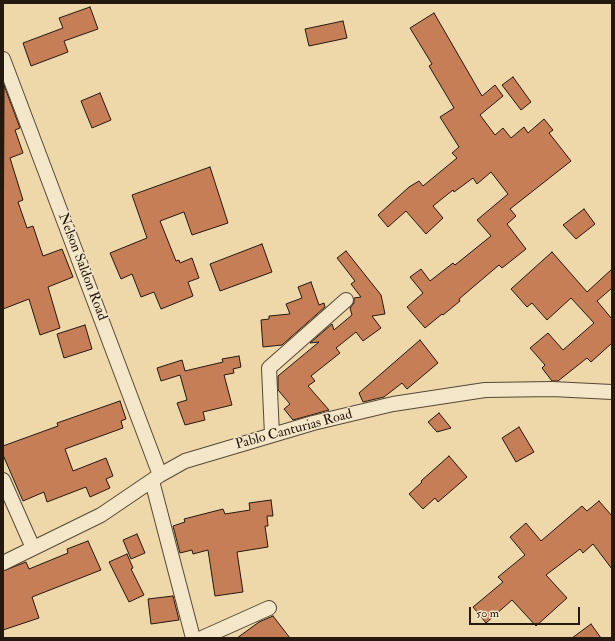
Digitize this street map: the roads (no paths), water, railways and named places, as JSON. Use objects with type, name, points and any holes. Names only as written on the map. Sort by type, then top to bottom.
[{"type":"street","name":"Nelson Saldon Road","points":[[3,59],[156,478],[193,638]]},
{"type":"street","points":[[272,435],[268,368],[346,300]]},
{"type":"street","name":"Pablo Canturias Road","points":[[3,563],[101,515],[156,478],[185,461],[272,435],[393,404],[485,390],[552,389],[612,392]]},
{"type":"street","points":[[3,480],[34,548]]},
{"type":"street","points":[[202,638],[269,608]]}]
